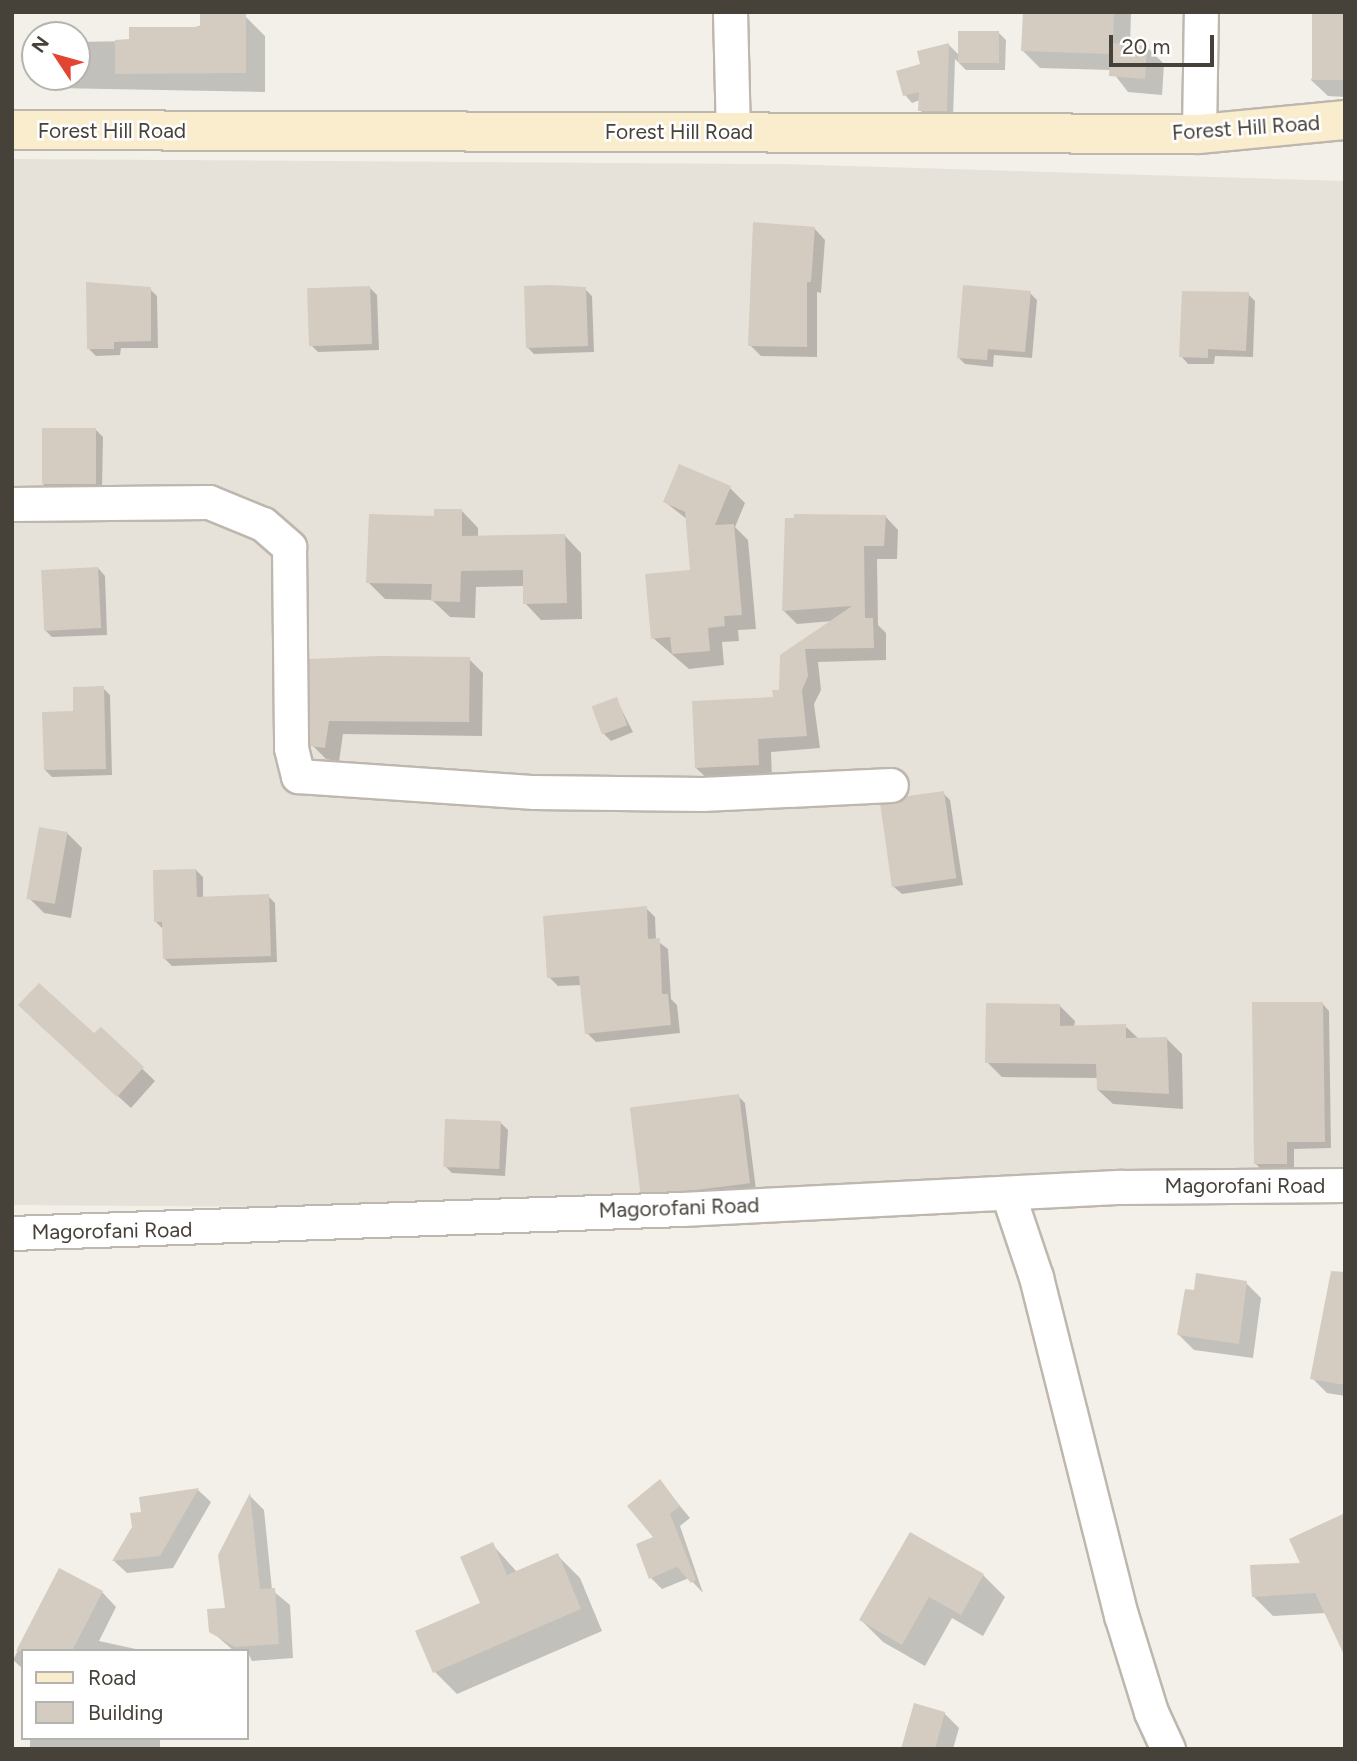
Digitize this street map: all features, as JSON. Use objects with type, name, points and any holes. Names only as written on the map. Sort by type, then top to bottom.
[{"type":"street","points":[[730,12],[733,132]]},
{"type":"street","points":[[1199,134],[1201,12]]},
{"type":"street","name":"Forest Hill Road","points":[[12,130],[1199,134],[1345,120]]},
{"type":"street","points":[[12,504],[209,502],[263,524],[289,547],[291,748],[298,776],[328,782],[534,792],[702,794],[891,785]]},
{"type":"street","name":"Magorofani Road","points":[[12,1233],[1008,1194],[1121,1186],[1345,1185]]},
{"type":"street","points":[[1008,1194],[1036,1277],[1121,1615],[1151,1712],[1168,1749]]},
{"type":"shaded area","points":[[12,159],[783,164],[1345,181],[1345,1170],[543,1209],[12,1205]]},
{"type":"building","points":[[1023,12],[1114,12],[1113,43],[1147,46],[1145,79],[1109,76],[1110,54],[1021,51]]},
{"type":"building","points":[[1312,12],[1345,12],[1345,80],[1312,80]]},
{"type":"building","points":[[200,14],[246,14],[246,73],[115,74],[115,40],[129,39],[129,27],[200,27]]},
{"type":"building","points":[[958,31],[999,31],[999,63],[958,63]]},
{"type":"building","points":[[949,43],[947,111],[918,111],[919,92],[903,96],[896,71],[920,64],[917,51]]},
{"type":"building","points":[[753,222],[815,227],[811,282],[807,282],[807,347],[748,346]]},
{"type":"building","points":[[86,282],[151,287],[151,341],[114,342],[114,349],[87,349]]},
{"type":"building","points":[[963,285],[1031,291],[1025,352],[988,349],[987,360],[957,358]]},
{"type":"building","points":[[370,286],[372,344],[309,346],[307,288]]},
{"type":"building","points":[[524,286],[586,287],[588,346],[526,348]]},
{"type":"building","points":[[1182,291],[1249,292],[1246,351],[1208,349],[1208,358],[1179,357]]},
{"type":"building","points":[[42,428],[96,428],[96,484],[42,484]]},
{"type":"building","points":[[679,464],[731,486],[715,525],[734,524],[742,615],[724,616],[725,626],[708,628],[710,651],[672,654],[670,637],[651,639],[645,574],[690,570],[685,512],[663,502]]},
{"type":"building","points":[[434,509],[462,509],[462,536],[565,534],[567,603],[523,604],[523,570],[461,571],[460,602],[431,601],[432,584],[366,583],[369,514],[434,516]]},
{"type":"building","points":[[794,514],[886,515],[884,546],[864,546],[865,618],[873,618],[874,648],[805,649],[808,676],[802,690],[807,736],[758,739],[759,765],[695,768],[692,701],[773,697],[772,690],[779,690],[780,655],[852,606],[782,611],[785,518],[794,518]]},
{"type":"building","points":[[98,567],[101,628],[44,631],[41,570]]},
{"type":"building","points":[[377,656],[470,657],[469,722],[329,721],[325,748],[310,746],[309,659]]},
{"type":"building","points":[[104,686],[106,769],[44,770],[42,712],[73,711],[73,687]]},
{"type":"building","points":[[617,697],[627,725],[602,734],[592,706]]},
{"type":"building","points":[[944,791],[956,878],[892,887],[880,800]]},
{"type":"building","points":[[39,827],[68,832],[55,904],[26,899]]},
{"type":"building","points":[[196,869],[197,897],[269,894],[271,956],[163,959],[162,922],[154,922],[153,870]]},
{"type":"building","points":[[647,906],[648,939],[660,938],[662,994],[668,994],[671,1025],[585,1034],[579,976],[547,978],[543,916]]},
{"type":"building","points":[[39,983],[94,1033],[101,1027],[144,1067],[117,1097],[18,1005]]},
{"type":"building","points":[[1252,1002],[1323,1002],[1325,1142],[1287,1142],[1287,1164],[1254,1164]]},
{"type":"building","points":[[986,1003],[1060,1004],[1060,1026],[1126,1024],[1126,1038],[1167,1037],[1169,1094],[1097,1090],[1096,1064],[985,1063]]},
{"type":"building","points":[[739,1094],[750,1183],[641,1197],[630,1107]]},
{"type":"building","points":[[445,1119],[501,1121],[499,1169],[443,1167]]},
{"type":"building","points":[[1331,1271],[1345,1272],[1345,1385],[1310,1379]]},
{"type":"building","points":[[1196,1273],[1247,1281],[1239,1344],[1177,1335],[1185,1289],[1194,1290]]},
{"type":"building","points":[[660,1479],[680,1506],[670,1514],[696,1580],[691,1583],[677,1567],[649,1579],[636,1544],[653,1537],[627,1506]]},
{"type":"building","points":[[199,1488],[160,1556],[112,1561],[132,1527],[130,1513],[141,1512],[139,1497]]},
{"type":"building","points":[[250,1493],[260,1589],[275,1588],[279,1644],[235,1647],[209,1632],[207,1609],[225,1608],[218,1555]]},
{"type":"building","points":[[1345,1513],[1345,1657],[1315,1593],[1252,1597],[1250,1565],[1300,1563],[1289,1539]]},
{"type":"building","points":[[910,1532],[984,1574],[961,1615],[929,1597],[902,1645],[859,1620]]},
{"type":"building","points":[[493,1542],[507,1575],[558,1553],[581,1609],[433,1673],[415,1631],[480,1603],[460,1557]]},
{"type":"building","points":[[59,1568],[103,1591],[73,1649],[16,1651]]},
{"type":"building","points":[[914,1703],[945,1712],[935,1749],[901,1749]]}]
